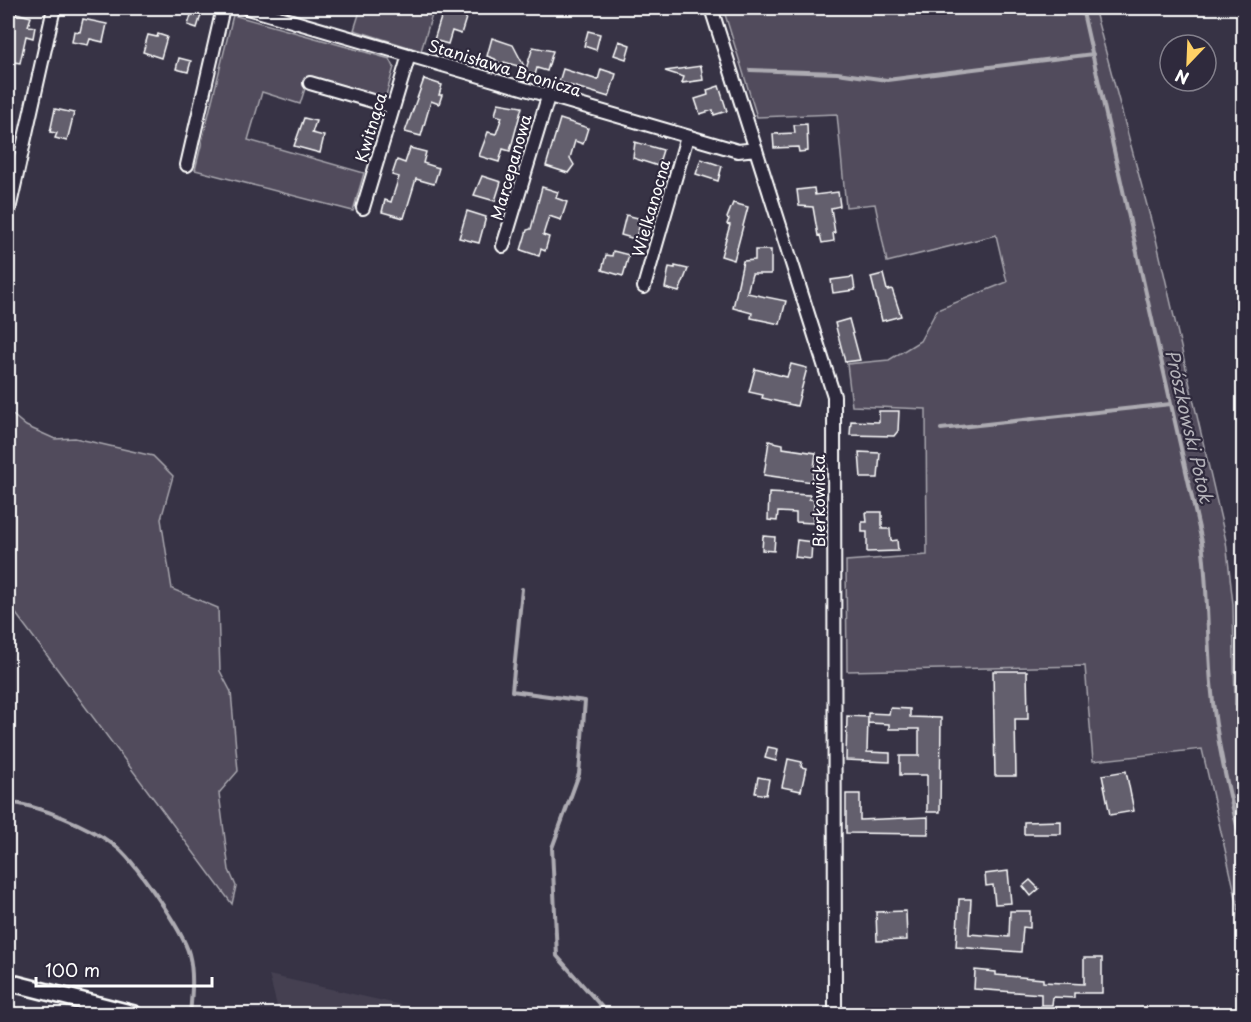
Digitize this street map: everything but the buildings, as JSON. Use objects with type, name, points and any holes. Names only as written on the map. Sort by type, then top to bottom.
[{"type":"main road","points":[[8,982],[134,1014]]},
{"type":"street","points":[[8,214],[54,8]]},
{"type":"street","points":[[187,165],[223,8]]},
{"type":"street","name":"Stanisława Bronicza","points":[[247,8],[687,137],[738,151],[756,149]]},
{"type":"street","name":"Bierkowicka","points":[[711,8],[834,396],[835,1014]]},
{"type":"street","name":"Kwitnąca","points":[[363,208],[409,55]]},
{"type":"street","points":[[310,83],[393,106]]},
{"type":"street","name":"Marcepanowa","points":[[503,246],[548,97]]},
{"type":"street","name":"Wielkanocna","points":[[644,287],[687,137]]},
{"type":"shaded area","points":[[361,8],[434,8],[421,51],[354,30]]},
{"type":"shaded area","points":[[723,8],[1094,8],[1156,239],[1226,541],[1233,604],[1235,705],[1244,705],[1243,750],[1241,750],[1244,766],[1243,989],[1238,906],[1202,749],[1093,761],[1085,666],[847,671],[846,561],[927,555],[926,409],[852,406],[847,364],[889,360],[920,341],[937,310],[1007,282],[996,235],[887,262],[875,204],[846,207],[837,114],[757,117]]},
{"type":"shaded area","points":[[233,15],[390,59],[394,67],[385,99],[309,76],[300,104],[262,92],[248,140],[364,173],[353,211],[195,170]]},
{"type":"shaded area","points":[[8,411],[26,426],[55,439],[75,438],[153,456],[173,476],[161,519],[172,589],[218,608],[220,671],[231,692],[238,771],[219,793],[229,870],[236,886],[232,904],[8,603]]},
{"type":"shaded area","points":[[269,975],[441,1014],[279,1014]]},
{"type":"waterway","name":"Prószkowski Potok","points":[[1082,8],[1202,542],[1213,705],[1224,769],[1244,854]]},
{"type":"waterway","points":[[750,70],[837,73],[887,80],[1093,54]]},
{"type":"waterway","points":[[941,429],[1171,404]]},
{"type":"waterway","points":[[522,589],[512,691],[585,701],[579,774],[552,848],[557,956],[608,1014]]},
{"type":"waterway","points":[[8,802],[48,812],[77,824],[114,845],[133,864],[168,913],[185,943],[191,961],[190,1014]]}]
